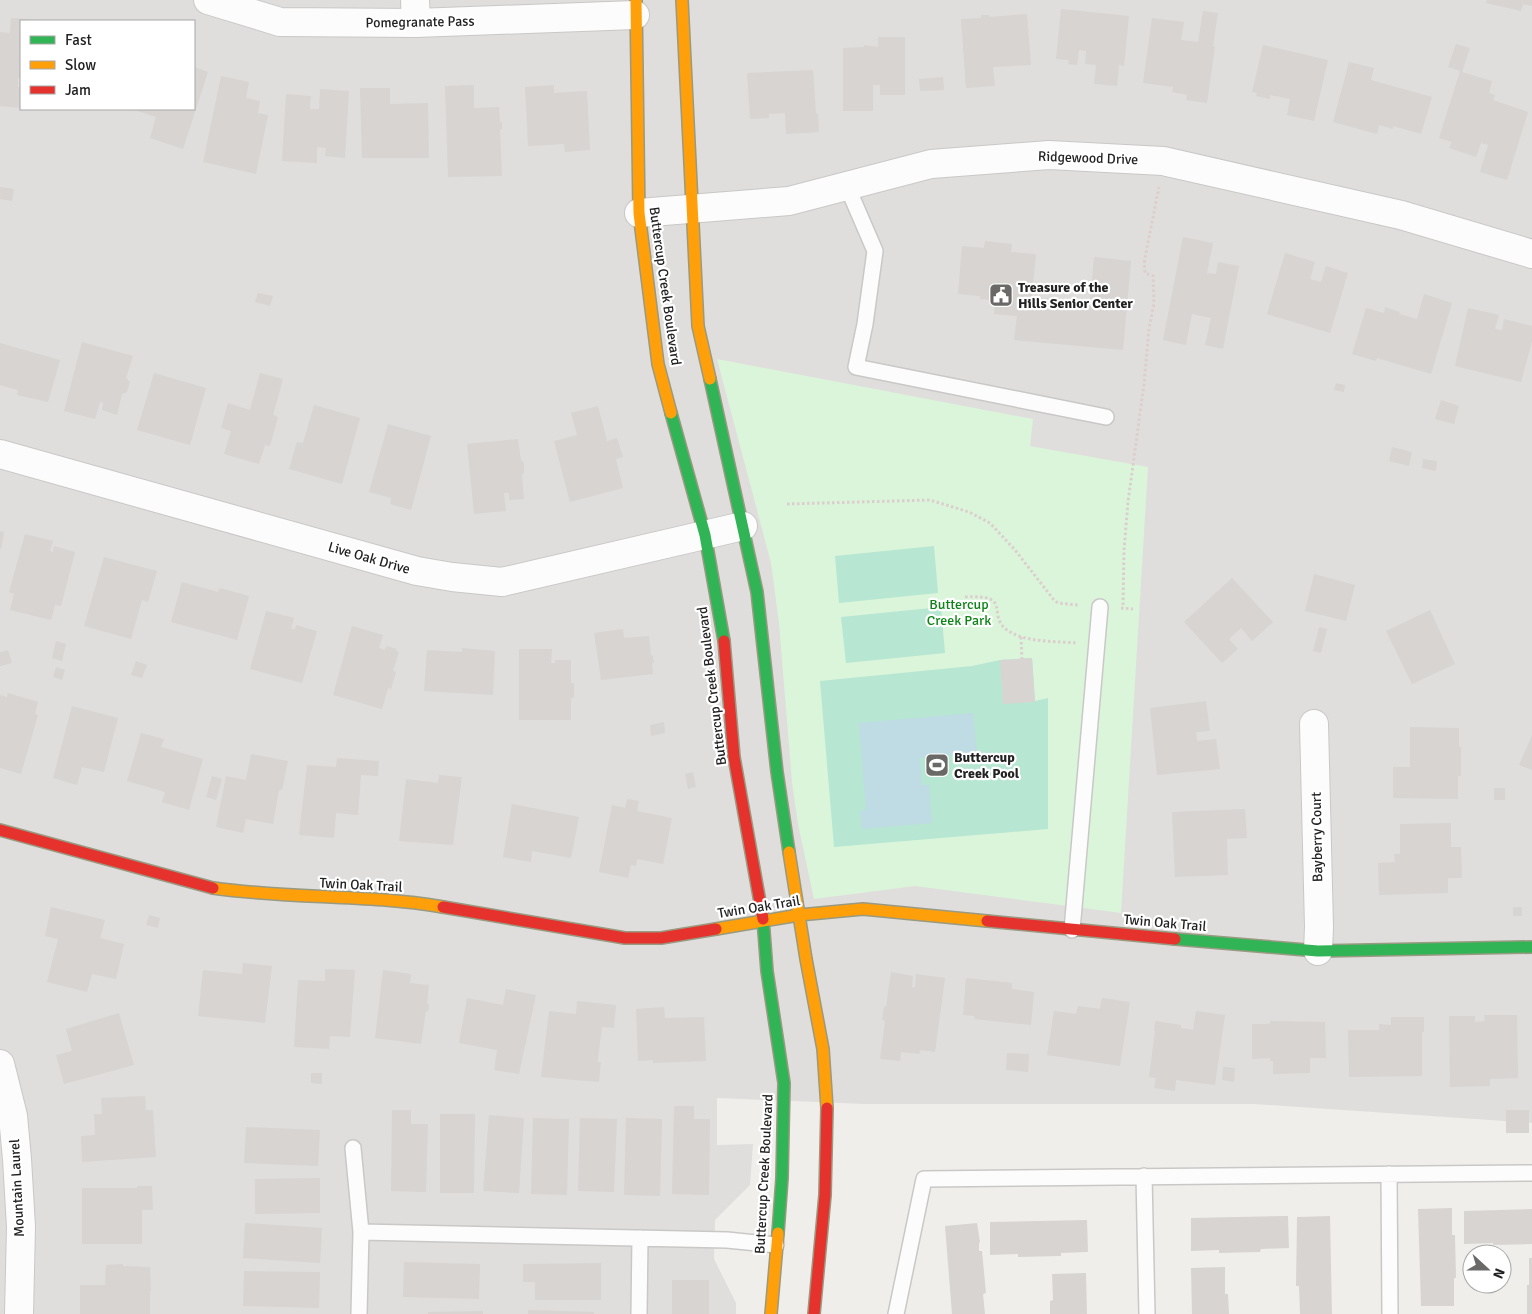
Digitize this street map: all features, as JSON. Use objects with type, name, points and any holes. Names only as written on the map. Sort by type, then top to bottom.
[{"type":"street","name":"Pomegranate Pass","points":[[208,0],[280,22],[416,11],[635,7]]},
{"type":"street","name":"Buttercup Creek Boulevard","points":[[682,0],[698,326],[744,526],[757,592],[778,772],[806,959],[823,1049],[827,1115],[825,1195],[814,1314]]},
{"type":"street","name":"Buttercup Creek Boulevard","points":[[635,7],[638,213],[658,364],[705,535],[723,634],[734,757],[763,921],[767,971],[784,1084],[782,1178],[771,1314]]},
{"type":"street","name":"Ridgewood Drive","points":[[638,213],[789,200],[931,164],[1039,156],[1163,161],[1401,216],[1532,254]]},
{"type":"street","name":"Live Oak Drive","points":[[0,454],[417,571],[502,582],[744,526]]},
{"type":"street","name":"Bayberry Court","points":[[1314,724],[1318,951]]},
{"type":"street","name":"Twin Oak Trail","points":[[0,832],[212,888],[253,894],[386,900],[432,905],[625,938],[661,938],[799,915],[863,908],[1072,930],[1318,951],[1532,947]]},
{"type":"street","name":"Mountain Laurel","points":[[0,1064],[13,1116],[17,1159],[21,1227],[19,1314]]},
{"type":"lane","points":[[847,186],[875,251],[865,324],[856,367],[1106,417]]},
{"type":"lane","points":[[1072,930],[1100,607]]},
{"type":"lane","points":[[353,1148],[361,1232],[359,1314]]},
{"type":"lane","points":[[896,1314],[924,1179],[1532,1172]]},
{"type":"lane","points":[[1389,1174],[1390,1314]]},
{"type":"lane","points":[[1144,1176],[1147,1314]]},
{"type":"lane","points":[[361,1232],[728,1240],[776,1245]]},
{"type":"lane","points":[[640,1238],[640,1314]]},
{"type":"path","points":[[1123,608],[1124,550],[1128,502],[1144,384],[1149,329],[1154,304],[1153,276],[1146,273],[1144,263],[1163,161]]},
{"type":"path","points":[[787,504],[930,500],[969,512],[990,523],[1015,550],[1058,603]]},
{"type":"path","points":[[965,597],[982,596],[990,598],[996,604],[1000,622],[1005,629],[1022,637],[1055,641]]},
{"type":"path","points":[[1022,637],[1022,659]]},
{"type":"shaded area","points":[[0,0],[1532,0],[1532,1123],[1255,1104],[865,1104],[717,1098],[717,1145],[753,1144],[750,1185],[715,1220],[714,1259],[736,1303],[736,1314],[0,1314]]},
{"type":"green space","name":"Buttercup Creek Park","points":[[717,359],[1033,419],[1030,446],[1148,467],[1121,913],[915,886],[814,899],[798,824],[792,782],[779,623],[771,563]]},
{"type":"green space","points":[[934,546],[938,593],[839,603],[835,556]]},
{"type":"green space","points":[[941,607],[945,653],[846,663],[841,617]]},
{"type":"green space","name":"Buttercup Creek Pool","points":[[1032,658],[1035,701],[1048,698],[1048,829],[834,847],[820,681]]},
{"type":"water","points":[[973,713],[977,753],[920,758],[922,785],[929,785],[932,823],[862,829],[860,811],[866,810],[859,723]]},
{"type":"building","points":[[1487,0],[1532,0],[1532,6],[1523,4],[1521,11],[1486,3]]},
{"type":"building","points":[[1061,9],[1129,16],[1124,66],[1119,65],[1117,86],[1094,84],[1096,65],[1085,64],[1086,51],[1079,50],[1077,65],[1068,64],[1069,60],[1056,59]]},
{"type":"building","points":[[1203,11],[1218,13],[1207,103],[1186,100],[1187,95],[1172,92],[1173,87],[1143,83],[1152,18],[1184,22],[1181,40],[1198,42]]},
{"type":"building","points":[[1027,14],[1031,65],[993,67],[995,86],[966,88],[961,19],[981,18],[981,15],[989,15],[989,17]]},
{"type":"building","points":[[11,18],[36,20],[20,20],[20,78],[18,78],[18,87],[20,87],[20,108],[0,106],[0,32],[10,33]]},
{"type":"building","points":[[878,37],[905,37],[905,95],[880,95],[880,85],[873,85],[873,111],[843,111],[843,48],[864,47],[864,45],[878,47]]},
{"type":"building","points":[[1456,44],[1470,48],[1462,72],[1492,81],[1489,93],[1495,95],[1493,100],[1528,112],[1507,180],[1480,172],[1488,145],[1481,143],[1476,157],[1449,148],[1452,142],[1439,138],[1460,71],[1448,67]]},
{"type":"building","points":[[1263,45],[1328,60],[1314,121],[1287,115],[1290,99],[1270,95],[1270,99],[1256,96],[1257,93],[1252,92]]},
{"type":"building","points":[[1349,62],[1374,68],[1371,80],[1432,97],[1421,134],[1393,126],[1393,129],[1379,125],[1377,134],[1333,122]]},
{"type":"building","points":[[195,67],[208,72],[183,149],[150,138],[156,117],[134,110],[195,110]]},
{"type":"building","points":[[813,70],[819,132],[786,134],[785,113],[769,114],[769,118],[750,119],[747,73]]},
{"type":"building","points":[[221,76],[249,82],[246,98],[260,101],[258,113],[268,115],[256,174],[203,162]]},
{"type":"building","points":[[943,77],[944,90],[920,91],[919,79]]},
{"type":"building","points":[[474,85],[474,108],[499,107],[500,122],[502,122],[502,129],[500,129],[502,176],[448,177],[445,86]]},
{"type":"building","points":[[554,85],[554,93],[587,91],[590,150],[565,152],[564,144],[528,146],[525,87]]},
{"type":"building","points":[[360,88],[390,88],[390,104],[428,103],[429,158],[362,158]]},
{"type":"building","points":[[320,89],[349,91],[345,158],[325,156],[326,148],[317,147],[317,163],[282,161],[286,94],[311,96],[310,109],[319,109]]},
{"type":"building","points":[[0,187],[14,189],[12,201],[0,199]]},
{"type":"building","points":[[1183,237],[1213,243],[1207,273],[1216,274],[1218,262],[1239,266],[1223,349],[1205,345],[1211,318],[1192,314],[1186,345],[1163,340]]},
{"type":"building","name":"Treasure of the Hills Senior Center","points":[[985,241],[1012,244],[1011,252],[1036,254],[1032,297],[1090,302],[1094,257],[1131,261],[1123,350],[1014,340],[1017,316],[994,314],[995,300],[980,299],[980,296],[958,294],[962,246],[984,248]]},
{"type":"building","points":[[1285,253],[1315,262],[1310,279],[1321,282],[1326,266],[1348,273],[1330,333],[1267,314]]},
{"type":"building","points":[[258,293],[273,296],[270,306],[255,302]]},
{"type":"building","points":[[1424,294],[1452,303],[1431,374],[1377,358],[1376,361],[1352,354],[1366,308],[1384,313],[1385,307],[1400,312],[1399,314],[1417,319]]},
{"type":"building","points":[[1468,308],[1499,315],[1495,329],[1502,330],[1504,319],[1532,326],[1532,341],[1521,382],[1455,366]]},
{"type":"building","points":[[82,342],[133,356],[126,378],[130,382],[127,392],[122,394],[117,415],[102,410],[103,403],[100,402],[95,419],[64,411]]},
{"type":"building","points":[[0,343],[60,360],[48,402],[17,395],[18,390],[0,385]]},
{"type":"building","points":[[154,373],[206,388],[190,445],[137,430]]},
{"type":"building","points":[[260,373],[283,379],[273,415],[278,417],[270,446],[265,445],[259,464],[224,454],[231,431],[221,428],[228,403],[250,410]]},
{"type":"building","points":[[1336,383],[1345,385],[1344,392],[1334,390]]},
{"type":"building","points":[[1441,400],[1459,406],[1454,424],[1435,419]]},
{"type":"building","points":[[314,405],[360,418],[342,484],[289,469],[297,442],[303,443]]},
{"type":"building","points":[[598,406],[607,441],[617,438],[623,457],[616,459],[623,488],[570,502],[554,441],[577,435],[571,413]]},
{"type":"building","points":[[388,424],[431,436],[411,510],[390,504],[391,498],[369,492]]},
{"type":"building","points":[[518,439],[521,460],[524,463],[522,475],[524,499],[509,500],[509,493],[504,493],[506,511],[474,514],[467,444]]},
{"type":"building","points":[[1392,447],[1412,452],[1409,466],[1389,461]]},
{"type":"building","points":[[1423,459],[1437,461],[1436,471],[1422,468]]},
{"type":"building","points":[[0,531],[4,532],[1,549],[0,548]]},
{"type":"building","points":[[25,534],[53,541],[50,551],[53,552],[54,546],[75,552],[61,606],[55,605],[51,620],[10,610],[14,594],[9,592]]},
{"type":"building","points":[[104,557],[157,571],[148,602],[142,600],[131,639],[84,626]]},
{"type":"building","points":[[1314,574],[1355,585],[1346,621],[1305,611]]},
{"type":"building","points":[[1232,578],[1273,622],[1252,641],[1241,628],[1229,639],[1238,649],[1222,663],[1184,622]]},
{"type":"building","points":[[182,582],[218,592],[220,588],[249,596],[237,640],[171,622]]},
{"type":"building","points":[[1430,610],[1455,664],[1412,684],[1386,631]]},
{"type":"building","points":[[266,611],[294,618],[291,629],[295,629],[296,625],[317,631],[302,683],[250,669]]},
{"type":"building","points":[[352,626],[383,635],[379,648],[384,650],[387,646],[397,649],[396,651],[399,652],[393,671],[396,672],[391,689],[388,688],[382,709],[333,695]]},
{"type":"building","points":[[1319,627],[1327,629],[1321,653],[1313,651]]},
{"type":"building","points":[[623,629],[624,638],[649,636],[651,656],[653,655],[654,663],[652,663],[653,674],[601,680],[594,633]]},
{"type":"building","points":[[56,641],[66,644],[62,661],[52,658]]},
{"type":"building","points":[[462,648],[495,651],[493,695],[424,691],[427,650],[462,652]]},
{"type":"building","points":[[519,649],[552,649],[551,663],[555,663],[555,660],[571,660],[571,683],[574,683],[574,698],[571,698],[571,720],[519,720]]},
{"type":"building","points":[[8,650],[12,663],[0,666],[0,652]]},
{"type":"building","points":[[1032,658],[1035,702],[1003,704],[1000,660]]},
{"type":"building","points":[[136,661],[147,665],[142,678],[131,675]]},
{"type":"building","points":[[56,667],[65,670],[62,680],[53,677]]},
{"type":"building","points":[[8,693],[38,702],[35,714],[38,715],[21,774],[0,768],[0,695],[7,697]]},
{"type":"building","points":[[1206,701],[1210,731],[1196,732],[1197,741],[1216,739],[1220,769],[1157,775],[1150,708]]},
{"type":"building","points":[[72,706],[118,718],[104,772],[82,767],[77,785],[53,778]]},
{"type":"building","points":[[664,722],[665,733],[651,736],[650,725]]},
{"type":"building","points":[[1410,727],[1459,728],[1461,776],[1458,776],[1458,799],[1393,798],[1393,767],[1410,767]]},
{"type":"building","points":[[141,733],[164,739],[161,747],[203,759],[189,810],[162,802],[165,792],[127,781]]},
{"type":"building","points":[[1532,735],[1532,770],[1519,765]]},
{"type":"building","points":[[251,754],[288,761],[282,790],[279,790],[273,824],[246,819],[243,833],[216,827],[226,776],[246,780]]},
{"type":"building","points":[[337,758],[379,761],[378,776],[361,775],[358,815],[336,813],[334,838],[299,835],[307,765],[336,767]]},
{"type":"building","points":[[693,772],[696,787],[688,789],[685,774]]},
{"type":"building","points":[[439,775],[462,777],[453,845],[399,841],[406,779],[438,783]]},
{"type":"building","points":[[212,776],[222,779],[216,800],[206,797]]},
{"type":"building","points":[[1494,788],[1505,788],[1505,800],[1494,800]]},
{"type":"building","points":[[627,799],[639,801],[637,811],[672,818],[663,864],[637,859],[636,866],[631,865],[628,878],[599,872],[612,805],[625,808]]},
{"type":"building","points":[[512,804],[579,817],[571,858],[532,851],[531,862],[503,857]]},
{"type":"building","points":[[1245,809],[1247,838],[1227,839],[1228,875],[1175,877],[1172,812]]},
{"type":"building","points":[[1451,823],[1451,847],[1461,847],[1462,878],[1448,878],[1448,893],[1379,895],[1378,863],[1395,862],[1394,854],[1400,854],[1400,824]]},
{"type":"building","points":[[51,907],[105,920],[100,938],[124,944],[116,979],[92,974],[87,992],[47,982],[58,939],[45,936]]},
{"type":"building","points":[[1513,907],[1522,907],[1522,916],[1513,916]]},
{"type":"building","points":[[149,915],[160,918],[158,928],[146,925]]},
{"type":"building","points":[[243,963],[272,966],[265,1023],[198,1016],[203,970],[242,974]]},
{"type":"building","points":[[325,969],[355,970],[350,1037],[330,1036],[329,1049],[294,1047],[298,980],[325,981]]},
{"type":"building","points":[[383,970],[411,974],[410,983],[429,985],[428,1012],[426,1011],[421,1044],[375,1038]]},
{"type":"building","points":[[891,972],[913,976],[912,987],[915,987],[916,974],[945,978],[935,1052],[921,1050],[919,1054],[901,1052],[900,1061],[880,1059],[885,1021],[882,1020],[884,1006],[886,1007]]},
{"type":"building","points":[[966,978],[1012,983],[1012,989],[1034,992],[1031,1025],[974,1019],[975,1016],[963,1015]]},
{"type":"building","points":[[506,989],[536,995],[519,1074],[494,1070],[497,1050],[459,1043],[467,998],[503,1005]]},
{"type":"building","points":[[1102,998],[1130,1002],[1120,1066],[1047,1055],[1054,1011],[1076,1014],[1078,1006],[1100,1009]]},
{"type":"building","points":[[577,1001],[616,1005],[614,1028],[602,1027],[598,1058],[598,1062],[601,1062],[599,1082],[541,1077],[549,1011],[576,1014]]},
{"type":"building","points":[[664,1007],[665,1018],[704,1017],[706,1061],[653,1063],[653,1060],[638,1061],[636,1009]]},
{"type":"building","points":[[1196,1011],[1225,1015],[1215,1085],[1176,1080],[1175,1091],[1154,1088],[1156,1078],[1149,1077],[1155,1021],[1181,1025],[1181,1028],[1193,1030]]},
{"type":"building","points":[[119,1013],[134,1065],[64,1084],[56,1055],[72,1051],[66,1029]]},
{"type":"building","points":[[1484,1015],[1517,1015],[1518,1078],[1490,1079],[1490,1086],[1450,1087],[1449,1016],[1475,1016],[1475,1022],[1485,1021]]},
{"type":"building","points":[[1391,1017],[1424,1017],[1422,1076],[1349,1077],[1348,1030],[1379,1030],[1379,1024],[1391,1025]]},
{"type":"building","points":[[1270,1021],[1325,1022],[1326,1058],[1310,1058],[1310,1073],[1273,1074],[1273,1061],[1270,1061],[1270,1058],[1252,1059],[1252,1024],[1270,1024]]},
{"type":"building","points":[[1007,1053],[1029,1054],[1028,1072],[1006,1070]]},
{"type":"building","points":[[1223,1067],[1235,1068],[1234,1082],[1222,1080]]},
{"type":"building","points":[[311,1073],[322,1073],[322,1084],[311,1083]]},
{"type":"building","points":[[145,1096],[146,1110],[153,1110],[156,1157],[82,1162],[81,1136],[95,1135],[94,1114],[102,1114],[101,1098]]},
{"type":"building","points":[[674,1106],[694,1106],[694,1119],[710,1119],[709,1195],[672,1194]]},
{"type":"building","points":[[392,1110],[411,1110],[411,1124],[428,1124],[426,1192],[391,1191]]},
{"type":"building","points":[[1506,1110],[1529,1110],[1529,1133],[1506,1133]]},
{"type":"building","points":[[440,1114],[475,1114],[474,1193],[440,1193]]},
{"type":"building","points":[[489,1115],[524,1118],[519,1193],[483,1191]]},
{"type":"building","points":[[533,1118],[569,1119],[567,1195],[531,1194]]},
{"type":"building","points":[[580,1118],[617,1119],[614,1192],[578,1191]]},
{"type":"building","points":[[626,1118],[662,1119],[660,1196],[624,1195]]},
{"type":"building","points":[[246,1127],[320,1130],[318,1166],[244,1163]]},
{"type":"building","points":[[320,1178],[320,1213],[255,1214],[255,1179]]},
{"type":"building","points":[[137,1186],[152,1186],[153,1210],[142,1210],[142,1244],[82,1244],[82,1188],[137,1188]]},
{"type":"building","points":[[1452,1208],[1452,1235],[1455,1235],[1456,1278],[1454,1278],[1454,1306],[1421,1306],[1418,1209]]},
{"type":"building","points":[[1532,1209],[1532,1244],[1464,1244],[1464,1211]]},
{"type":"building","points":[[1288,1216],[1289,1248],[1261,1249],[1260,1252],[1219,1253],[1219,1250],[1191,1251],[1191,1218]]},
{"type":"building","points":[[1330,1216],[1332,1314],[1300,1314],[1299,1286],[1296,1286],[1297,1217]]},
{"type":"building","points":[[1087,1220],[1088,1252],[1061,1253],[1061,1256],[1018,1257],[1018,1254],[990,1255],[990,1222]]},
{"type":"building","points":[[245,1223],[322,1228],[320,1263],[243,1258]]},
{"type":"building","points":[[977,1223],[980,1242],[979,1251],[982,1251],[986,1293],[983,1294],[985,1314],[952,1314],[945,1226]]},
{"type":"building","points":[[1529,1258],[1532,1258],[1532,1314],[1527,1314]]},
{"type":"building","points":[[404,1262],[480,1264],[479,1299],[403,1297]]},
{"type":"building","points":[[601,1263],[601,1300],[535,1300],[535,1282],[523,1282],[523,1264]]},
{"type":"building","points":[[123,1264],[123,1266],[150,1267],[150,1314],[80,1314],[80,1285],[105,1285],[106,1265]]},
{"type":"building","points":[[1225,1267],[1225,1294],[1228,1294],[1229,1314],[1192,1314],[1191,1268]]},
{"type":"building","points":[[244,1271],[320,1272],[319,1308],[243,1306]]},
{"type":"building","points":[[1086,1273],[1087,1314],[1050,1314],[1050,1301],[1053,1300],[1052,1274]]},
{"type":"building","points":[[672,1280],[709,1280],[709,1314],[672,1314]]},
{"type":"building","points":[[528,1310],[594,1312],[594,1314],[528,1314]]},
{"type":"building","points":[[483,1311],[483,1314],[428,1314],[428,1312]]},
{"type":"traffic: fast","points":[[710,379],[757,592],[777,772],[789,852]]},
{"type":"traffic: fast","points":[[671,413],[705,535],[724,641]]},
{"type":"traffic: fast","points":[[763,919],[767,971],[784,1083],[782,1178],[778,1233]]},
{"type":"traffic: fast","points":[[1175,939],[1318,951],[1532,947]]},
{"type":"traffic: slow","points":[[636,0],[639,213],[658,364],[671,413]]},
{"type":"traffic: slow","points":[[682,0],[698,326],[710,379]]},
{"type":"traffic: slow","points":[[789,852],[823,1049],[827,1108]]},
{"type":"traffic: slow","points":[[213,888],[271,894],[386,900],[443,907]]},
{"type":"traffic: slow","points":[[716,929],[799,915],[863,909],[987,921]]},
{"type":"traffic: slow","points":[[771,1314],[778,1233]]},
{"type":"traffic: jam","points":[[724,641],[734,757],[763,919]]},
{"type":"traffic: jam","points":[[0,830],[213,888]]},
{"type":"traffic: jam","points":[[443,907],[625,938],[661,938],[716,929]]},
{"type":"traffic: jam","points":[[987,921],[1175,939]]},
{"type":"traffic: jam","points":[[814,1314],[825,1195],[827,1108]]},
{"type":"place","name":"Treasure of the Hills Senior Center","points":[[1001,295]]},
{"type":"place","name":"Buttercup Creek Pool","points":[[937,765]]}]
